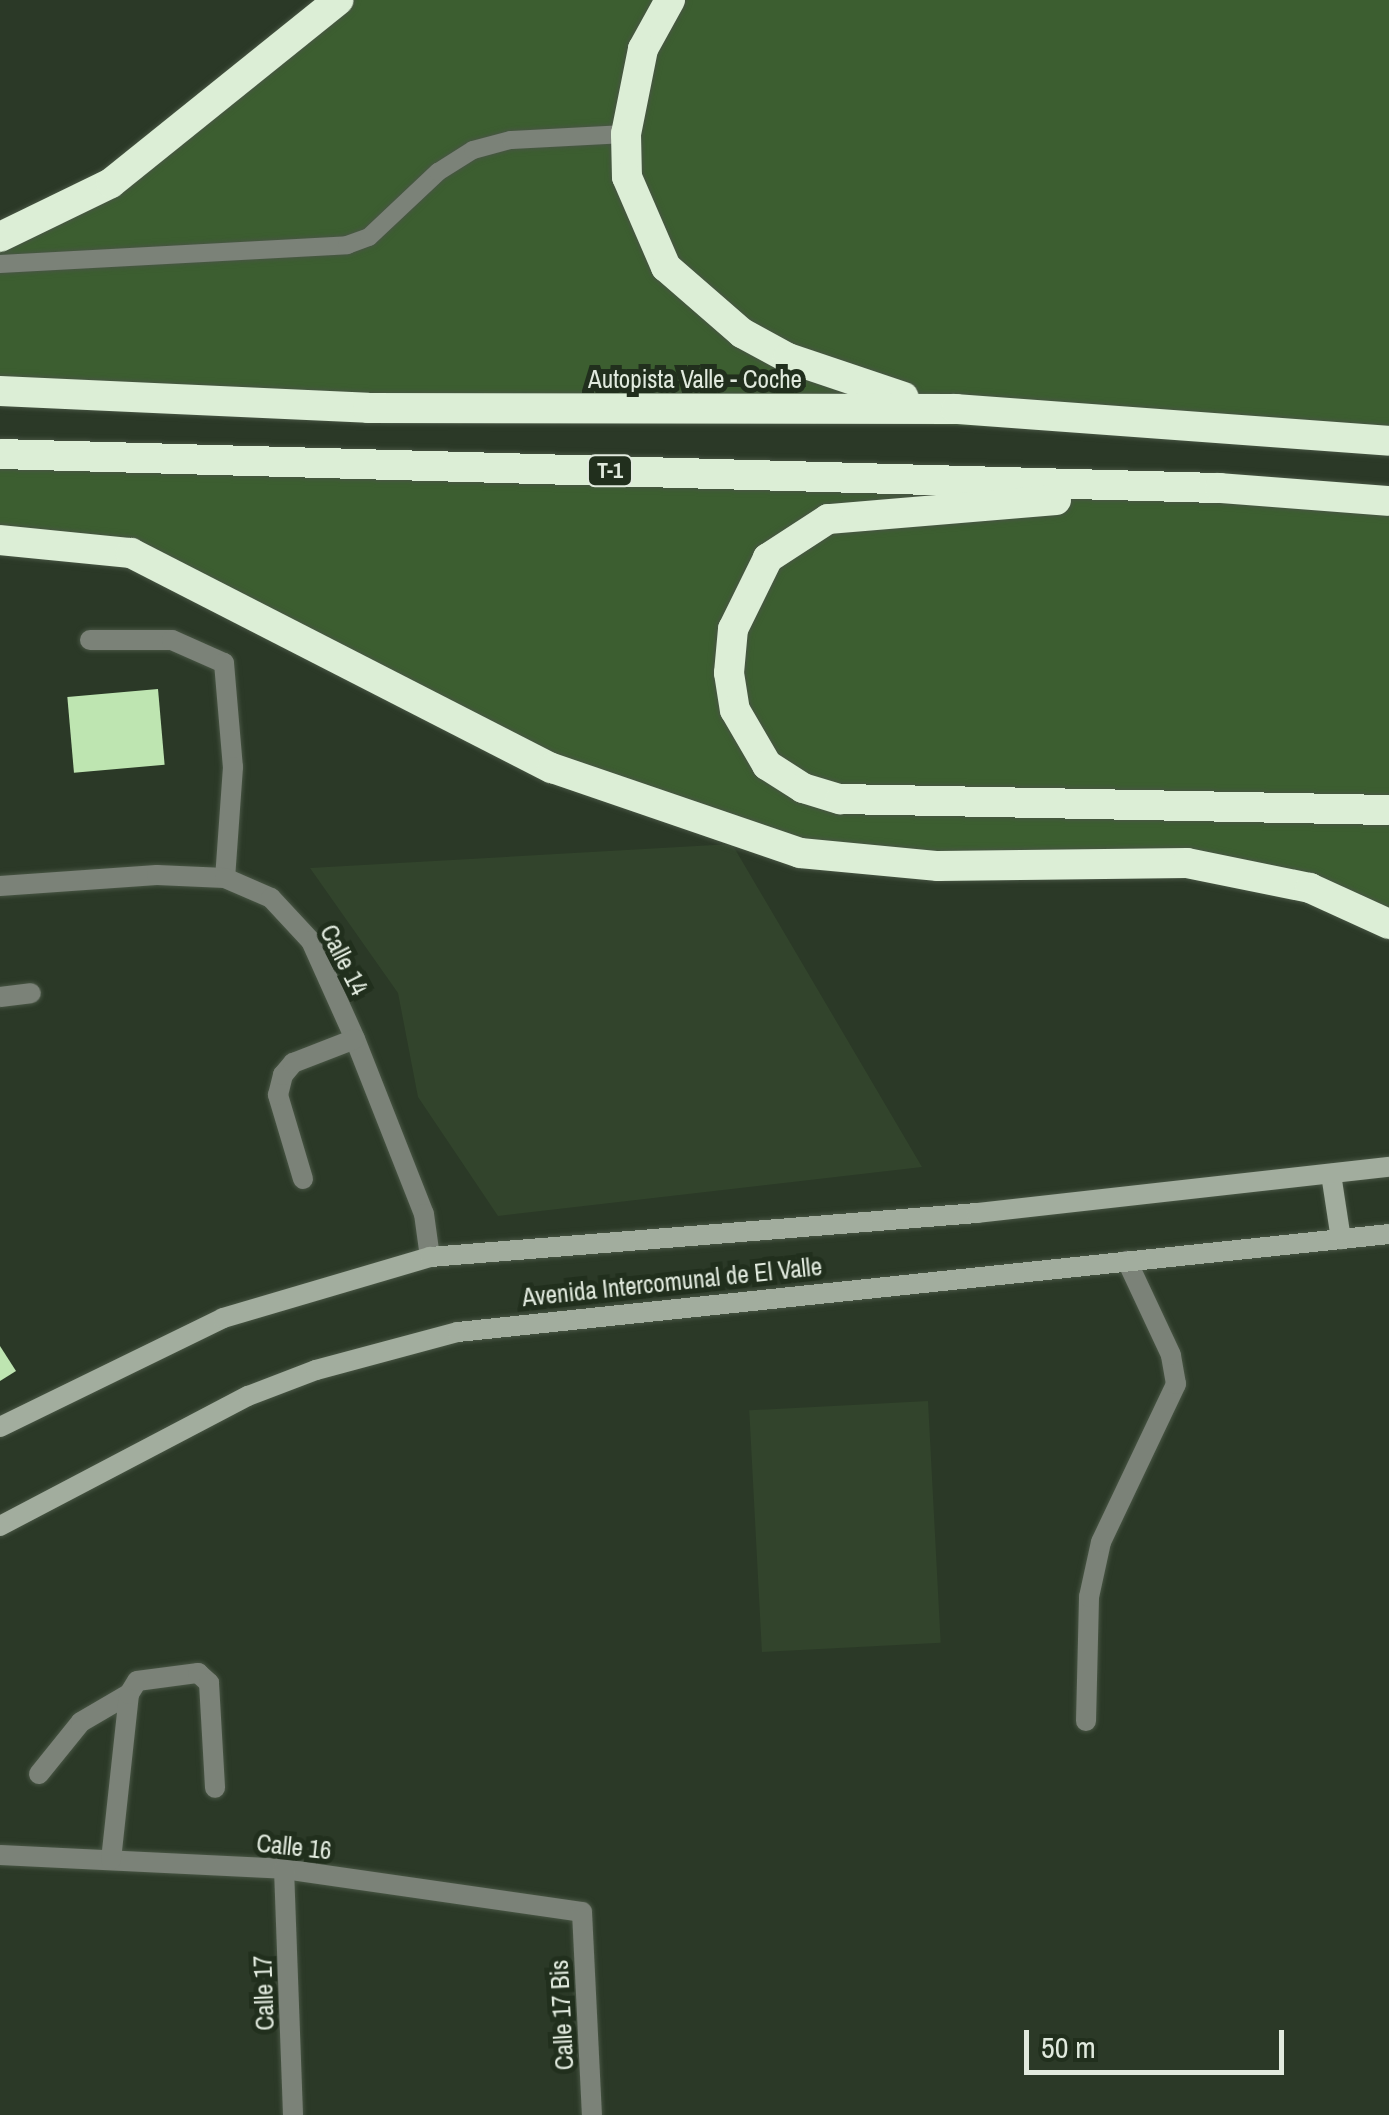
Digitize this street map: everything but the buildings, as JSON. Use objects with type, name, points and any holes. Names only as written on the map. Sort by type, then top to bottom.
[{"type":"highway","points":[[0,237],[111,183],[339,0]]},
{"type":"highway","points":[[670,0],[644,49],[626,134],[627,177],[666,267],[700,302],[788,358],[867,388],[956,410]]},
{"type":"highway","name":"Autopista Valle - Coche","points":[[0,391],[368,408],[956,410],[1389,441]]},
{"type":"highway","name":"T-1","points":[[0,454],[1220,488],[1389,501]]},
{"type":"highway","points":[[1220,488],[828,519],[797,535],[768,558],[732,629],[729,673],[734,710],[767,765],[803,788],[840,799],[1389,810]]},
{"type":"highway","points":[[0,540],[130,553],[552,768],[800,853],[938,866],[1187,863],[1310,888],[1389,924]]},
{"type":"main road","name":"Avenida Intercomunal de El Valle","points":[[0,1427],[223,1318],[430,1256],[976,1213],[1389,1166]]},
{"type":"main road","points":[[1331,1174],[1341,1239]]},
{"type":"main road","name":"Avenida Intercomunal de El Valle","points":[[0,1526],[248,1396],[458,1332],[1389,1234]]},
{"type":"street","points":[[90,640],[172,640],[224,663],[232,768],[224,878]]},
{"type":"street","name":"Calle 14","points":[[0,886],[157,875],[224,878],[271,898],[296,921],[355,1039],[424,1214],[430,1256]]},
{"type":"street","points":[[0,998],[31,993]]},
{"type":"street","points":[[303,1179],[278,1095],[284,1075],[293,1062],[355,1039]]},
{"type":"street","points":[[1086,1721],[1089,1597],[1101,1542],[1176,1384],[1171,1356],[1127,1261]]},
{"type":"street","points":[[112,1860],[129,1694],[137,1680],[153,1675],[198,1673],[209,1683],[214,1788]]},
{"type":"street","points":[[39,1774],[81,1722],[129,1694]]},
{"type":"street","name":"Calle 16","points":[[0,1855],[284,1869],[582,1912]]},
{"type":"street","name":"Calle 17","points":[[284,1869],[293,2115]]},
{"type":"street","name":"Calle 17 Bis","points":[[582,1912],[592,2115]]},
{"type":"lane","points":[[0,264],[347,244],[368,237],[438,172],[473,150],[510,140],[626,134]]},
{"type":"shaded area","points":[[732,844],[922,1167],[498,1216],[418,1097],[398,993],[310,868]]},
{"type":"shaded area","points":[[928,1401],[941,1643],[762,1652],[749,1410]]},
{"type":"green space","points":[[339,0],[1389,0],[1389,441],[0,391],[0,237],[111,183]]},
{"type":"green space","points":[[0,454],[1389,501],[1389,924],[1187,863],[799,853],[552,768],[131,553],[0,540]]}]
